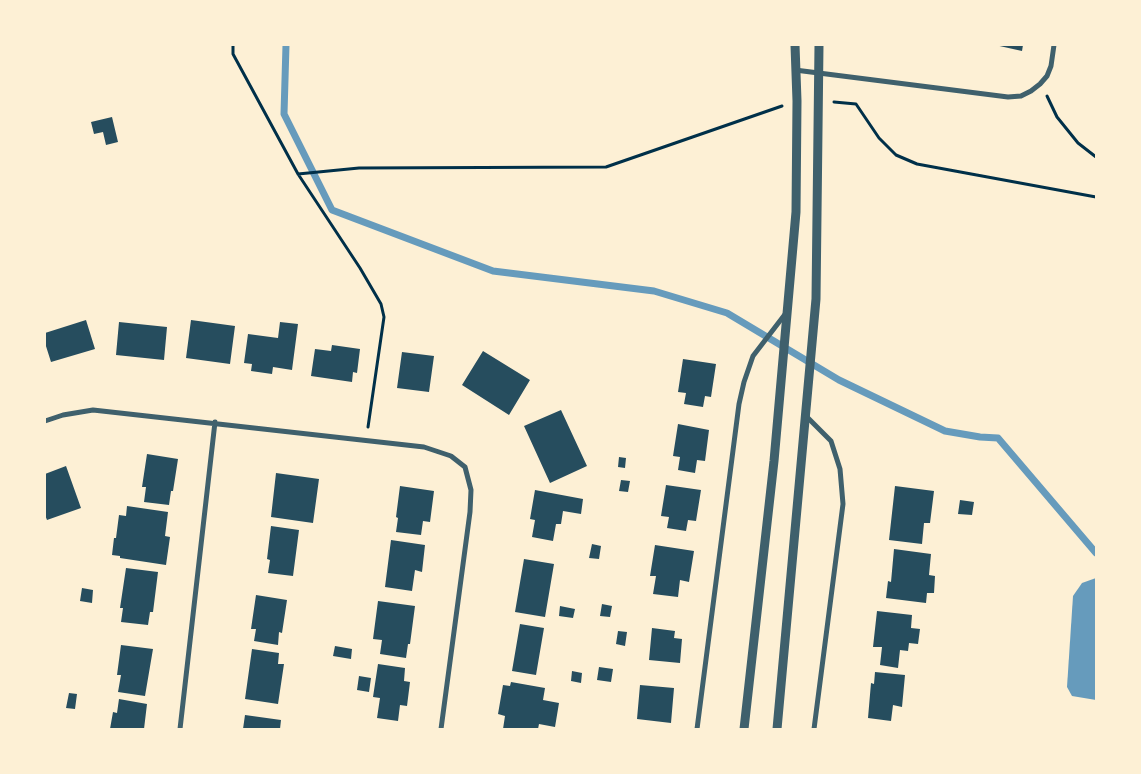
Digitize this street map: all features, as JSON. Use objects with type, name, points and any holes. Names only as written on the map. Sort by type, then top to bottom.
[{"type":"street","points":[[744,729],[774,461],[796,212],[797,101],[795,45]]},
{"type":"street","points":[[777,729],[816,299],[819,45]]},
{"type":"street","points":[[795,70],[1008,97],[1021,96],[1040,84],[1047,76],[1051,66],[1054,45]]},
{"type":"street","points":[[697,729],[739,404],[753,356],[787,311]]},
{"type":"street","points":[[45,421],[63,415],[94,410],[215,422],[424,447],[451,456],[465,467],[471,490],[470,512],[441,729]]},
{"type":"street","points":[[806,416],[831,441],[840,469],[842,504],[814,729]]},
{"type":"street","points":[[180,729],[215,422]]},
{"type":"path","points":[[233,45],[233,54],[299,174],[381,304],[384,317],[366,440]]},
{"type":"path","points":[[1040,84],[1058,117],[1078,143],[1096,157]]},
{"type":"path","points":[[299,174],[359,168],[606,167],[797,101]]},
{"type":"path","points":[[819,102],[856,104],[879,138],[896,155],[917,164],[1096,197]]},
{"type":"water","points":[[1096,578],[1096,700],[1072,696],[1067,687],[1073,596],[1082,583]]},
{"type":"building","points":[[995,45],[1023,45],[1022,51]]},
{"type":"building","points":[[112,117],[118,142],[106,145],[103,132],[94,134],[91,122]]},
{"type":"building","points":[[86,320],[95,349],[51,362],[45,343],[45,333]]},
{"type":"building","points":[[191,320],[235,326],[230,364],[186,358]]},
{"type":"building","points":[[119,322],[167,327],[164,360],[116,355]]},
{"type":"building","points":[[280,322],[298,324],[292,370],[273,367],[272,374],[251,371],[252,364],[244,363],[248,334],[278,338]]},
{"type":"building","points":[[332,345],[360,349],[357,373],[353,372],[352,382],[311,376],[315,349],[331,351]]},
{"type":"building","points":[[483,351],[530,380],[509,415],[462,385]]},
{"type":"building","points":[[402,352],[434,356],[429,392],[397,388]]},
{"type":"building","points":[[683,359],[716,364],[711,397],[705,396],[703,407],[684,404],[686,393],[678,392]]},
{"type":"building","points":[[561,410],[587,466],[550,483],[524,426]]},
{"type":"building","points":[[678,424],[709,430],[705,461],[697,460],[695,473],[678,470],[680,457],[673,456]]},
{"type":"building","points":[[147,454],[178,459],[169,505],[144,502],[146,487],[142,487]]},
{"type":"building","points":[[619,457],[626,458],[625,468],[618,467]]},
{"type":"building","points":[[66,466],[81,508],[47,520],[45,515],[45,474]]},
{"type":"building","points":[[276,473],[319,479],[313,523],[271,517]]},
{"type":"building","points":[[621,480],[630,481],[628,492],[619,491]]},
{"type":"building","points":[[666,485],[701,490],[696,521],[688,520],[686,531],[667,528],[669,517],[661,516]]},
{"type":"building","points":[[400,486],[434,491],[430,522],[423,521],[421,535],[396,532]]},
{"type":"building","points":[[895,486],[934,491],[930,523],[924,523],[922,544],[889,540]]},
{"type":"building","points":[[535,490],[583,499],[581,514],[563,511],[561,524],[556,524],[553,541],[532,537],[535,520],[530,519]]},
{"type":"building","points":[[960,500],[974,502],[972,515],[958,514]]},
{"type":"building","points":[[127,506],[168,512],[165,536],[170,537],[166,565],[112,555],[119,515],[126,516]]},
{"type":"building","points":[[271,526],[299,530],[293,576],[268,573],[270,560],[267,559]]},
{"type":"building","points":[[391,540],[425,545],[422,572],[415,570],[412,591],[385,587]]},
{"type":"building","points":[[592,544],[601,546],[599,559],[589,558]]},
{"type":"building","points":[[655,545],[694,551],[689,582],[680,580],[678,597],[653,594],[656,576],[650,576]]},
{"type":"building","points":[[894,549],[931,554],[929,575],[935,576],[934,593],[927,593],[926,603],[886,598],[888,581],[891,582]]},
{"type":"building","points":[[524,559],[554,564],[545,617],[515,612]]},
{"type":"building","points":[[126,568],[158,572],[153,612],[150,612],[148,625],[121,622],[123,608],[120,608]]},
{"type":"building","points":[[82,588],[93,590],[92,603],[80,601]]},
{"type":"building","points":[[256,595],[287,600],[282,633],[279,632],[278,645],[254,641],[256,629],[251,629]]},
{"type":"building","points":[[378,601],[415,606],[410,644],[408,644],[406,658],[380,654],[382,640],[373,639]]},
{"type":"building","points":[[602,604],[612,606],[610,617],[600,616]]},
{"type":"building","points":[[560,606],[575,609],[573,618],[559,616]]},
{"type":"building","points":[[877,611],[912,615],[911,628],[920,629],[918,644],[909,643],[908,651],[900,650],[898,668],[880,665],[882,647],[873,647]]},
{"type":"building","points":[[520,624],[544,628],[536,675],[512,671]]},
{"type":"building","points":[[652,628],[675,631],[674,638],[682,639],[680,663],[649,660]]},
{"type":"building","points":[[618,631],[627,632],[625,646],[616,644]]},
{"type":"building","points":[[121,645],[153,649],[145,696],[118,692],[121,675],[117,675]]},
{"type":"building","points":[[335,646],[352,649],[351,659],[333,656]]},
{"type":"building","points":[[252,649],[279,653],[278,664],[284,664],[278,704],[245,699]]},
{"type":"building","points":[[378,664],[405,668],[404,681],[410,682],[407,706],[400,705],[398,721],[377,718],[380,698],[373,697]]},
{"type":"building","points":[[599,667],[613,669],[611,682],[597,680]]},
{"type":"building","points":[[572,671],[582,673],[581,683],[571,681]]},
{"type":"building","points":[[875,672],[905,675],[902,707],[893,705],[891,721],[868,718],[871,683],[874,684]]},
{"type":"building","points":[[359,676],[371,678],[369,692],[357,690]]},
{"type":"building","points":[[511,682],[545,688],[543,700],[559,703],[555,727],[539,724],[538,729],[503,729],[505,716],[498,714],[503,685],[510,686]]},
{"type":"building","points":[[640,685],[674,688],[671,723],[637,719]]},
{"type":"building","points":[[69,693],[77,694],[75,709],[66,708]]},
{"type":"building","points":[[119,699],[147,704],[144,729],[110,729],[113,712],[117,713]]},
{"type":"building","points":[[245,715],[281,720],[280,729],[243,729]]},
{"type":"waterway","points":[[286,45],[284,114],[332,210],[493,271],[654,291],[727,313],[839,380],[945,431],[998,438],[1096,553]]}]
